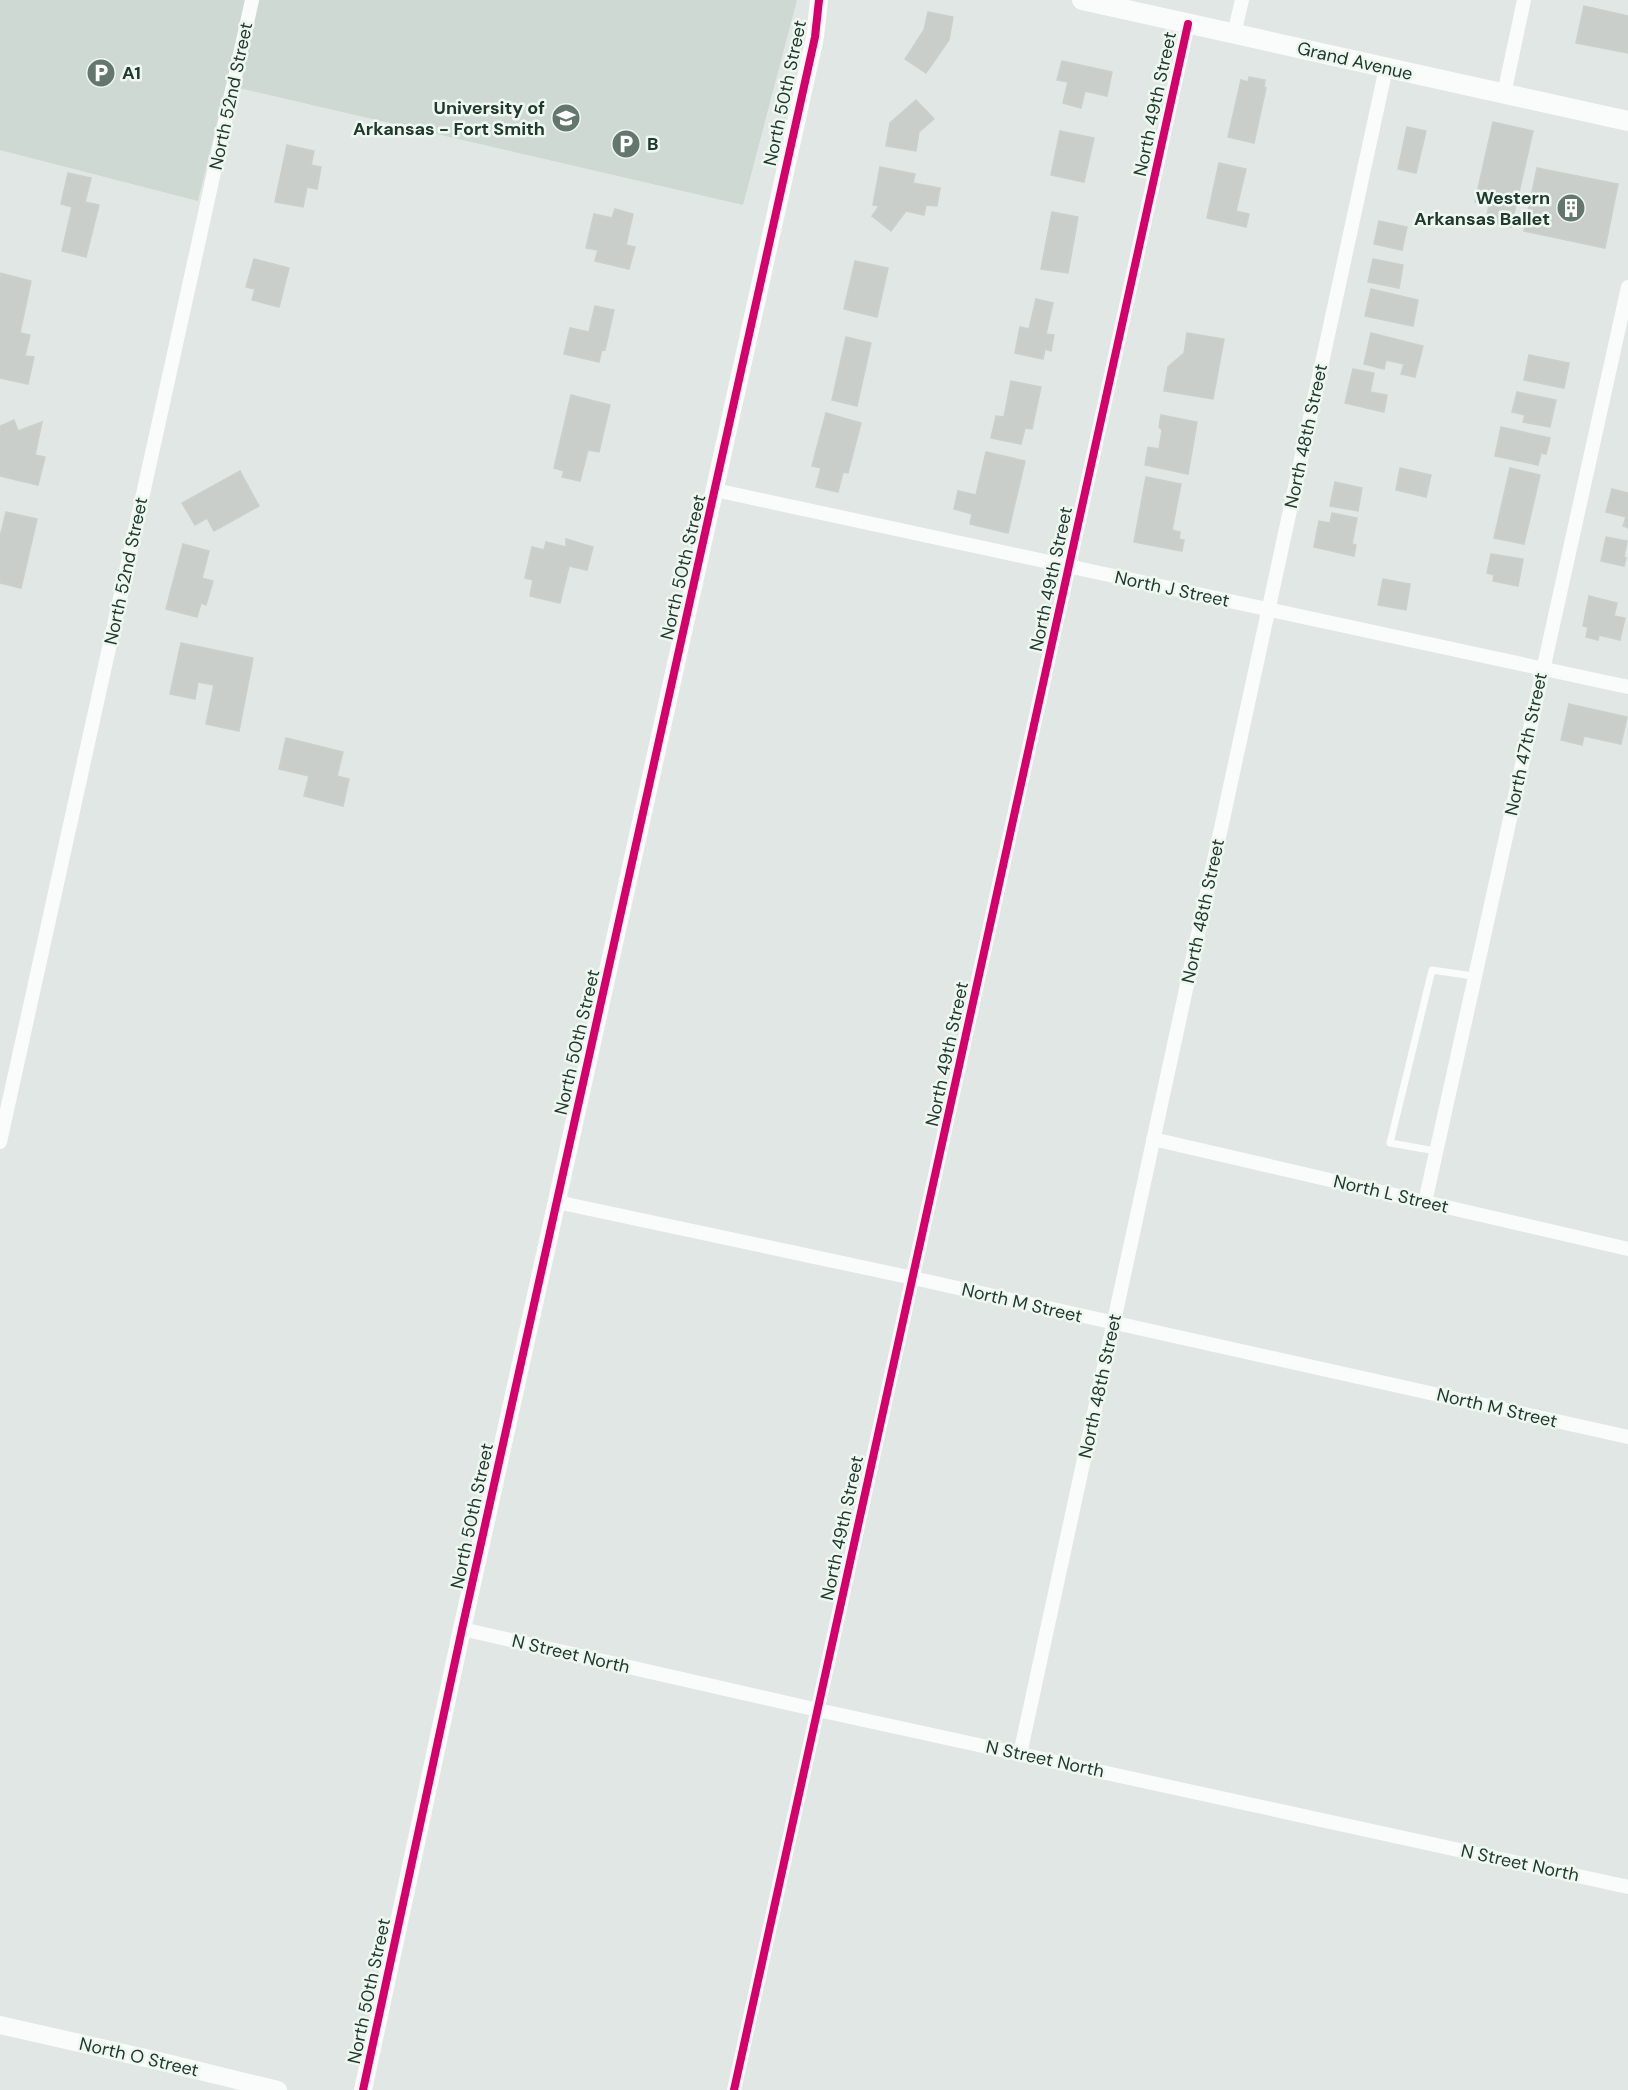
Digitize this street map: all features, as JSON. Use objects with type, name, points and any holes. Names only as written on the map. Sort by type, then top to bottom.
[{"type":"main road","name":"Grand Avenue","points":[[1082,0],[1628,122]]},
{"type":"street","name":"North 52nd Street","points":[[0,1142],[252,0]]},
{"type":"street","name":"North 50th Street","points":[[363,2090],[462,1629],[815,37],[819,0]]},
{"type":"street","points":[[1234,34],[1242,0]]},
{"type":"street","points":[[1504,94],[1524,0]]},
{"type":"street","name":"North 49th Street","points":[[734,2090],[1188,24]]},
{"type":"street","name":"North 48th Street","points":[[1020,1754],[1386,68]]},
{"type":"street","name":"North 47th Street","points":[[1425,1202],[1473,976],[1628,287]]},
{"type":"street","name":"North J Street","points":[[715,490],[1628,687]]},
{"type":"street","name":"North L Street","points":[[1153,1139],[1628,1249]]},
{"type":"street","name":"North M Street","points":[[557,1202],[913,1278],[1628,1437]]},
{"type":"street","name":"N Street North","points":[[462,1629],[818,1710],[1628,1887]]},
{"type":"street","name":"North O Street","points":[[0,2025],[278,2090]]},
{"type":"lane","points":[[1436,1150],[1390,1143],[1432,970],[1473,976]]},
{"type":"shaded area","name":"University of Arkansas - Fort Smith","points":[[0,0],[797,0],[743,205],[226,85],[198,201],[0,150]]},
{"type":"building","points":[[1584,6],[1628,16],[1628,53],[1576,43]]},
{"type":"building","points":[[928,12],[953,17],[949,40],[926,73],[905,59],[924,30]]},
{"type":"building","points":[[1062,61],[1112,72],[1107,96],[1085,91],[1081,108],[1063,103],[1068,82],[1057,80]]},
{"type":"building","points":[[1249,77],[1265,80],[1264,87],[1266,88],[1254,143],[1228,137],[1241,80],[1248,82]]},
{"type":"building","points":[[916,100],[934,119],[919,132],[916,151],[886,146],[890,123]]},
{"type":"building","points":[[1493,122],[1533,131],[1511,227],[1486,221],[1489,205],[1475,202]]},
{"type":"building","points":[[1407,127],[1426,131],[1416,173],[1398,169]]},
{"type":"building","points":[[1060,131],[1094,138],[1084,182],[1051,175]]},
{"type":"building","points":[[287,145],[314,151],[311,165],[321,167],[317,189],[307,187],[303,207],[275,202]]},
{"type":"building","points":[[1219,163],[1246,169],[1236,211],[1249,214],[1246,227],[1207,218]]},
{"type":"building","points":[[880,167],[915,174],[913,183],[940,188],[937,206],[926,205],[924,215],[906,211],[891,231],[872,216],[879,206],[873,205]]},
{"type":"building","name":"Western Arkansas Ballet","points":[[1537,168],[1618,184],[1605,248],[1524,231]]},
{"type":"building","points":[[68,173],[91,178],[85,202],[99,205],[86,257],[62,251],[72,207],[61,204]]},
{"type":"building","points":[[615,209],[633,214],[626,245],[635,247],[629,269],[595,261],[598,250],[586,248],[594,214],[612,218]]},
{"type":"building","points":[[1052,212],[1078,217],[1068,273],[1041,269]]},
{"type":"building","points":[[1379,221],[1407,227],[1402,250],[1374,244]]},
{"type":"building","points":[[254,259],[289,268],[279,307],[252,300],[255,289],[246,287]]},
{"type":"building","points":[[1373,259],[1403,265],[1399,288],[1368,282]]},
{"type":"building","points":[[855,261],[888,268],[877,317],[844,309]]},
{"type":"building","points":[[0,273],[31,281],[20,333],[30,335],[25,356],[34,357],[28,384],[0,378]]},
{"type":"building","points":[[1371,289],[1418,300],[1413,326],[1365,316]]},
{"type":"building","points":[[1036,299],[1053,303],[1046,334],[1054,335],[1051,351],[1045,349],[1043,359],[1015,353],[1020,327],[1029,329]]},
{"type":"building","points":[[595,306],[614,310],[605,350],[602,349],[599,362],[564,354],[570,328],[589,332]]},
{"type":"building","points":[[1187,333],[1224,339],[1213,399],[1164,391],[1168,367],[1184,353]]},
{"type":"building","points":[[1371,333],[1423,346],[1415,377],[1401,374],[1404,364],[1386,360],[1384,369],[1364,364]]},
{"type":"building","points":[[846,337],[871,343],[857,406],[832,400]]},
{"type":"building","points":[[1529,355],[1569,363],[1564,388],[1524,380]]},
{"type":"building","points":[[1353,369],[1374,373],[1370,392],[1387,395],[1384,412],[1345,403]]},
{"type":"building","points":[[1011,381],[1041,387],[1032,429],[1025,428],[1021,444],[991,438],[996,416],[1004,417]]},
{"type":"building","points":[[1517,392],[1556,400],[1550,427],[1523,422],[1525,415],[1512,412]]},
{"type":"building","points":[[571,395],[610,405],[599,452],[588,450],[580,481],[562,477],[564,471],[554,468]]},
{"type":"building","points":[[826,413],[861,423],[848,473],[843,472],[838,492],[816,487],[821,468],[812,466]]},
{"type":"building","points":[[1161,415],[1197,422],[1188,474],[1145,465],[1148,447],[1159,449],[1162,430],[1159,427]]},
{"type":"building","points":[[14,420],[18,431],[42,422],[35,455],[45,457],[38,485],[0,476],[0,426]]},
{"type":"building","points":[[1501,427],[1550,438],[1546,454],[1541,453],[1538,465],[1495,456]]},
{"type":"building","points":[[986,452],[1025,461],[1008,533],[970,524],[972,514],[954,509],[958,491],[976,495]]},
{"type":"building","points":[[1400,468],[1431,475],[1426,497],[1396,490]]},
{"type":"building","points":[[1510,468],[1540,475],[1524,544],[1494,538]]},
{"type":"building","points":[[240,471],[259,506],[214,531],[207,518],[195,525],[182,503]]},
{"type":"building","points":[[1146,477],[1181,484],[1172,530],[1180,532],[1179,539],[1184,540],[1182,551],[1134,542]]},
{"type":"building","points":[[1335,482],[1362,488],[1358,511],[1330,506]]},
{"type":"building","points":[[1612,489],[1628,493],[1628,528],[1623,526],[1626,517],[1606,512]]},
{"type":"building","points":[[6,512],[37,519],[21,588],[0,583],[0,537]]},
{"type":"building","points":[[1332,513],[1357,518],[1352,544],[1356,545],[1354,556],[1314,547],[1319,521],[1330,523]]},
{"type":"building","points":[[1606,537],[1627,541],[1624,566],[1601,561]]},
{"type":"building","points":[[566,539],[593,547],[587,570],[569,566],[560,603],[530,596],[533,580],[525,578],[532,547],[544,550],[546,542],[566,547]]},
{"type":"building","points":[[183,544],[209,551],[202,578],[213,581],[206,605],[201,603],[197,617],[166,609]]},
{"type":"building","points":[[1491,554],[1523,559],[1518,586],[1493,581],[1494,575],[1487,573]]},
{"type":"building","points":[[1383,579],[1410,584],[1406,610],[1378,605]]},
{"type":"building","points":[[1589,596],[1617,603],[1614,616],[1625,618],[1620,640],[1599,635],[1598,640],[1586,637],[1588,627],[1583,626]]},
{"type":"building","points":[[181,643],[253,658],[239,731],[206,724],[214,685],[198,682],[195,699],[170,694]]},
{"type":"building","points":[[1569,704],[1627,717],[1621,744],[1584,736],[1582,745],[1561,740]]},
{"type":"building","points":[[286,738],[343,752],[337,776],[349,779],[343,806],[304,796],[309,776],[279,769]]},
{"type":"cycle path","points":[[363,2090],[462,1629],[815,37],[819,0]]},
{"type":"cycle path","points":[[734,2090],[1188,24]]},
{"type":"place","name":"A1","points":[[101,73]]},
{"type":"place","name":"University of Arkansas - Fort Smith","points":[[566,118]]},
{"type":"place","name":"B","points":[[626,144]]},
{"type":"place","name":"Western Arkansas Ballet","points":[[1571,208]]}]
